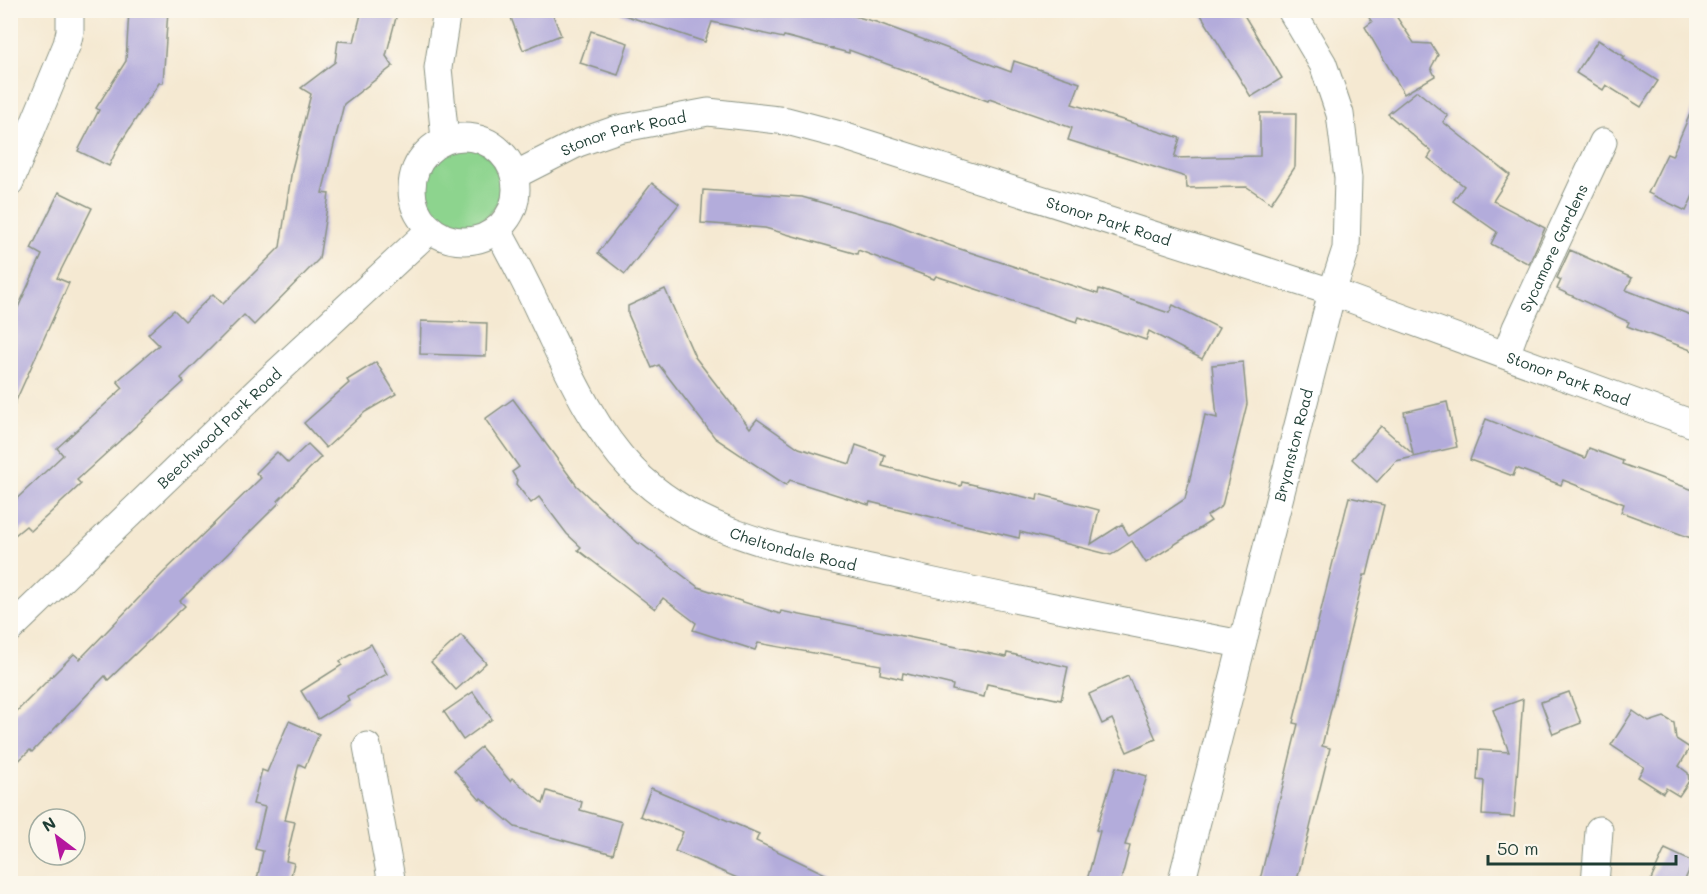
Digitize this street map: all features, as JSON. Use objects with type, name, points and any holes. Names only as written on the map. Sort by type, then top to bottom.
[{"type":"street","points":[[10,182],[67,44],[70,31],[70,10]]},
{"type":"street","points":[[445,139],[438,68],[447,10]]},
{"type":"street","name":"Bryanston Road","points":[[1181,884],[1332,292],[1346,249],[1348,178],[1340,114],[1323,64],[1292,10]]},
{"type":"street","name":"Stonor Park Road","points":[[515,175],[578,143],[618,129],[708,112],[787,121],[840,135],[1332,292],[1696,425]]},
{"type":"street","points":[[459,136],[474,137],[488,142],[500,150],[509,161],[515,175],[516,187],[512,210],[497,229],[482,239],[463,242],[446,239],[429,230],[413,208],[411,180],[422,155],[445,139],[459,136]]},
{"type":"street","name":"Sycamore Gardens","points":[[1506,355],[1516,328],[1604,142]]},
{"type":"street","name":"Cheltondale Road","points":[[497,229],[521,272],[579,394],[602,432],[634,471],[661,495],[690,513],[758,541],[985,594],[1241,644]]},
{"type":"street","name":"Beechwood Park Road","points":[[10,629],[429,230]]},
{"type":"street","points":[[367,746],[392,884]]},
{"type":"street","points":[[1595,884],[1599,830]]},
{"type":"green space","points":[[460,145],[476,148],[489,157],[498,170],[501,186],[498,202],[489,215],[476,224],[460,227],[444,224],[431,215],[422,202],[419,186],[422,170],[431,157],[444,148]]},
{"type":"building","points":[[129,10],[168,10],[163,83],[159,83],[119,145],[109,166],[78,151],[99,110],[96,108],[126,61]]},
{"type":"building","points":[[362,10],[398,10],[386,56],[393,66],[344,104],[322,193],[329,194],[319,259],[254,325],[244,315],[181,378],[184,382],[77,480],[81,484],[31,531],[26,526],[10,539],[10,505],[63,455],[57,448],[123,388],[117,381],[159,345],[148,334],[174,310],[185,321],[213,294],[223,304],[280,247],[292,169],[311,94],[301,88],[335,62],[338,41],[354,42]]},
{"type":"building","points":[[523,10],[551,10],[561,35],[523,50],[510,15]]},
{"type":"building","points":[[622,10],[832,10],[876,22],[1011,72],[1014,61],[1080,83],[1072,104],[1180,138],[1174,158],[1260,156],[1260,113],[1296,113],[1295,167],[1271,203],[1247,187],[1187,188],[1186,177],[1068,140],[1072,128],[989,99],[988,101],[849,50],[849,53],[784,36],[783,38],[712,22],[705,42],[621,14]]},
{"type":"building","points":[[1198,10],[1241,10],[1282,78],[1251,97]]},
{"type":"building","points":[[1364,10],[1392,10],[1414,43],[1431,44],[1438,55],[1431,68],[1435,76],[1404,94],[1365,27],[1372,22]]},
{"type":"building","points":[[591,31],[628,43],[618,75],[580,63]]},
{"type":"building","points":[[1598,40],[1658,81],[1641,107],[1606,85],[1603,90],[1576,73]]},
{"type":"building","points":[[1417,91],[1448,116],[1443,122],[1510,175],[1493,201],[1545,228],[1529,264],[1491,244],[1497,232],[1453,201],[1464,186],[1428,158],[1432,152],[1388,114]]},
{"type":"building","points":[[1696,100],[1696,189],[1686,211],[1648,193],[1667,154],[1672,156]]},
{"type":"building","points":[[652,183],[679,204],[625,274],[598,253]]},
{"type":"building","points":[[703,190],[802,197],[890,222],[951,246],[1098,294],[1099,289],[1169,313],[1173,305],[1219,328],[1202,359],[1149,331],[1146,340],[1079,317],[1077,322],[936,276],[934,279],[858,250],[857,254],[765,228],[701,223]]},
{"type":"building","points":[[59,192],[92,208],[57,278],[69,283],[10,414],[10,325],[42,255],[31,249]]},
{"type":"building","points":[[1570,250],[1632,278],[1626,290],[1696,317],[1696,352],[1627,326],[1629,322],[1557,289],[1561,280],[1557,278]]},
{"type":"building","points":[[665,289],[695,357],[750,428],[757,419],[799,448],[850,464],[856,445],[885,455],[882,466],[961,486],[962,482],[1037,500],[1038,494],[1099,510],[1091,544],[1122,524],[1129,536],[1185,499],[1205,415],[1217,418],[1212,365],[1243,362],[1247,404],[1222,506],[1207,516],[1211,521],[1146,563],[1132,541],[1111,555],[1020,532],[1019,538],[870,502],[869,505],[790,480],[786,485],[715,438],[659,365],[652,368],[628,314],[628,306]]},
{"type":"building","points":[[421,321],[487,323],[486,356],[420,354]]},
{"type":"building","points":[[376,362],[396,394],[365,412],[326,448],[304,423],[349,383],[347,380]]},
{"type":"building","points":[[513,399],[577,486],[639,544],[698,587],[780,614],[781,611],[1006,657],[1007,653],[1068,667],[1061,700],[987,684],[984,697],[952,690],[953,685],[903,673],[902,679],[880,674],[881,665],[758,643],[755,650],[693,630],[696,623],[663,598],[655,609],[578,550],[581,547],[567,534],[539,497],[531,503],[516,484],[517,480],[512,472],[519,467],[485,419]]},
{"type":"building","points":[[1447,402],[1457,447],[1396,461],[1377,482],[1352,459],[1381,426],[1413,454],[1404,412]]},
{"type":"building","points":[[1486,419],[1585,458],[1589,448],[1623,461],[1622,464],[1696,491],[1696,522],[1691,538],[1621,512],[1624,504],[1563,480],[1561,485],[1516,468],[1513,476],[1470,460]]},
{"type":"building","points":[[308,444],[321,457],[278,501],[279,503],[180,601],[185,606],[108,680],[105,676],[32,752],[30,750],[10,769],[10,718],[74,654],[80,659],[163,573],[261,478],[256,473],[277,452],[288,463]]},
{"type":"building","points":[[1349,497],[1384,505],[1367,575],[1364,575],[1322,746],[1330,748],[1296,884],[1259,884],[1298,724],[1293,723]]},
{"type":"building","points":[[461,635],[486,663],[456,690],[431,662]]},
{"type":"building","points":[[371,644],[387,674],[347,696],[349,700],[318,719],[301,691],[342,665],[340,661]]},
{"type":"building","points":[[1128,676],[1156,739],[1127,752],[1112,719],[1102,724],[1089,694]]},
{"type":"building","points":[[473,692],[492,719],[463,740],[444,712]]},
{"type":"building","points":[[1569,692],[1581,723],[1553,734],[1541,702]]},
{"type":"building","points":[[1523,699],[1514,817],[1482,815],[1484,781],[1477,780],[1479,750],[1509,752],[1493,710]]},
{"type":"building","points":[[1633,711],[1649,722],[1664,717],[1674,723],[1676,739],[1690,748],[1679,766],[1688,773],[1689,781],[1679,796],[1666,788],[1663,793],[1638,777],[1644,767],[1611,745]]},
{"type":"building","points":[[289,721],[319,734],[305,767],[299,764],[285,820],[295,822],[286,861],[294,863],[289,884],[256,884],[263,851],[255,849],[265,807],[253,804],[262,770],[267,772]]},
{"type":"building","points":[[481,747],[510,781],[512,778],[543,804],[547,791],[582,802],[580,810],[622,822],[613,854],[515,827],[481,798],[480,800],[454,770]]},
{"type":"building","points":[[1116,767],[1147,776],[1125,845],[1130,846],[1120,884],[1086,884],[1100,831],[1096,830]]},
{"type":"building","points":[[651,788],[759,834],[756,841],[846,884],[751,884],[675,851],[683,832],[640,816]]},
{"type":"building","points":[[1665,849],[1693,862],[1683,884],[1649,884]]}]
